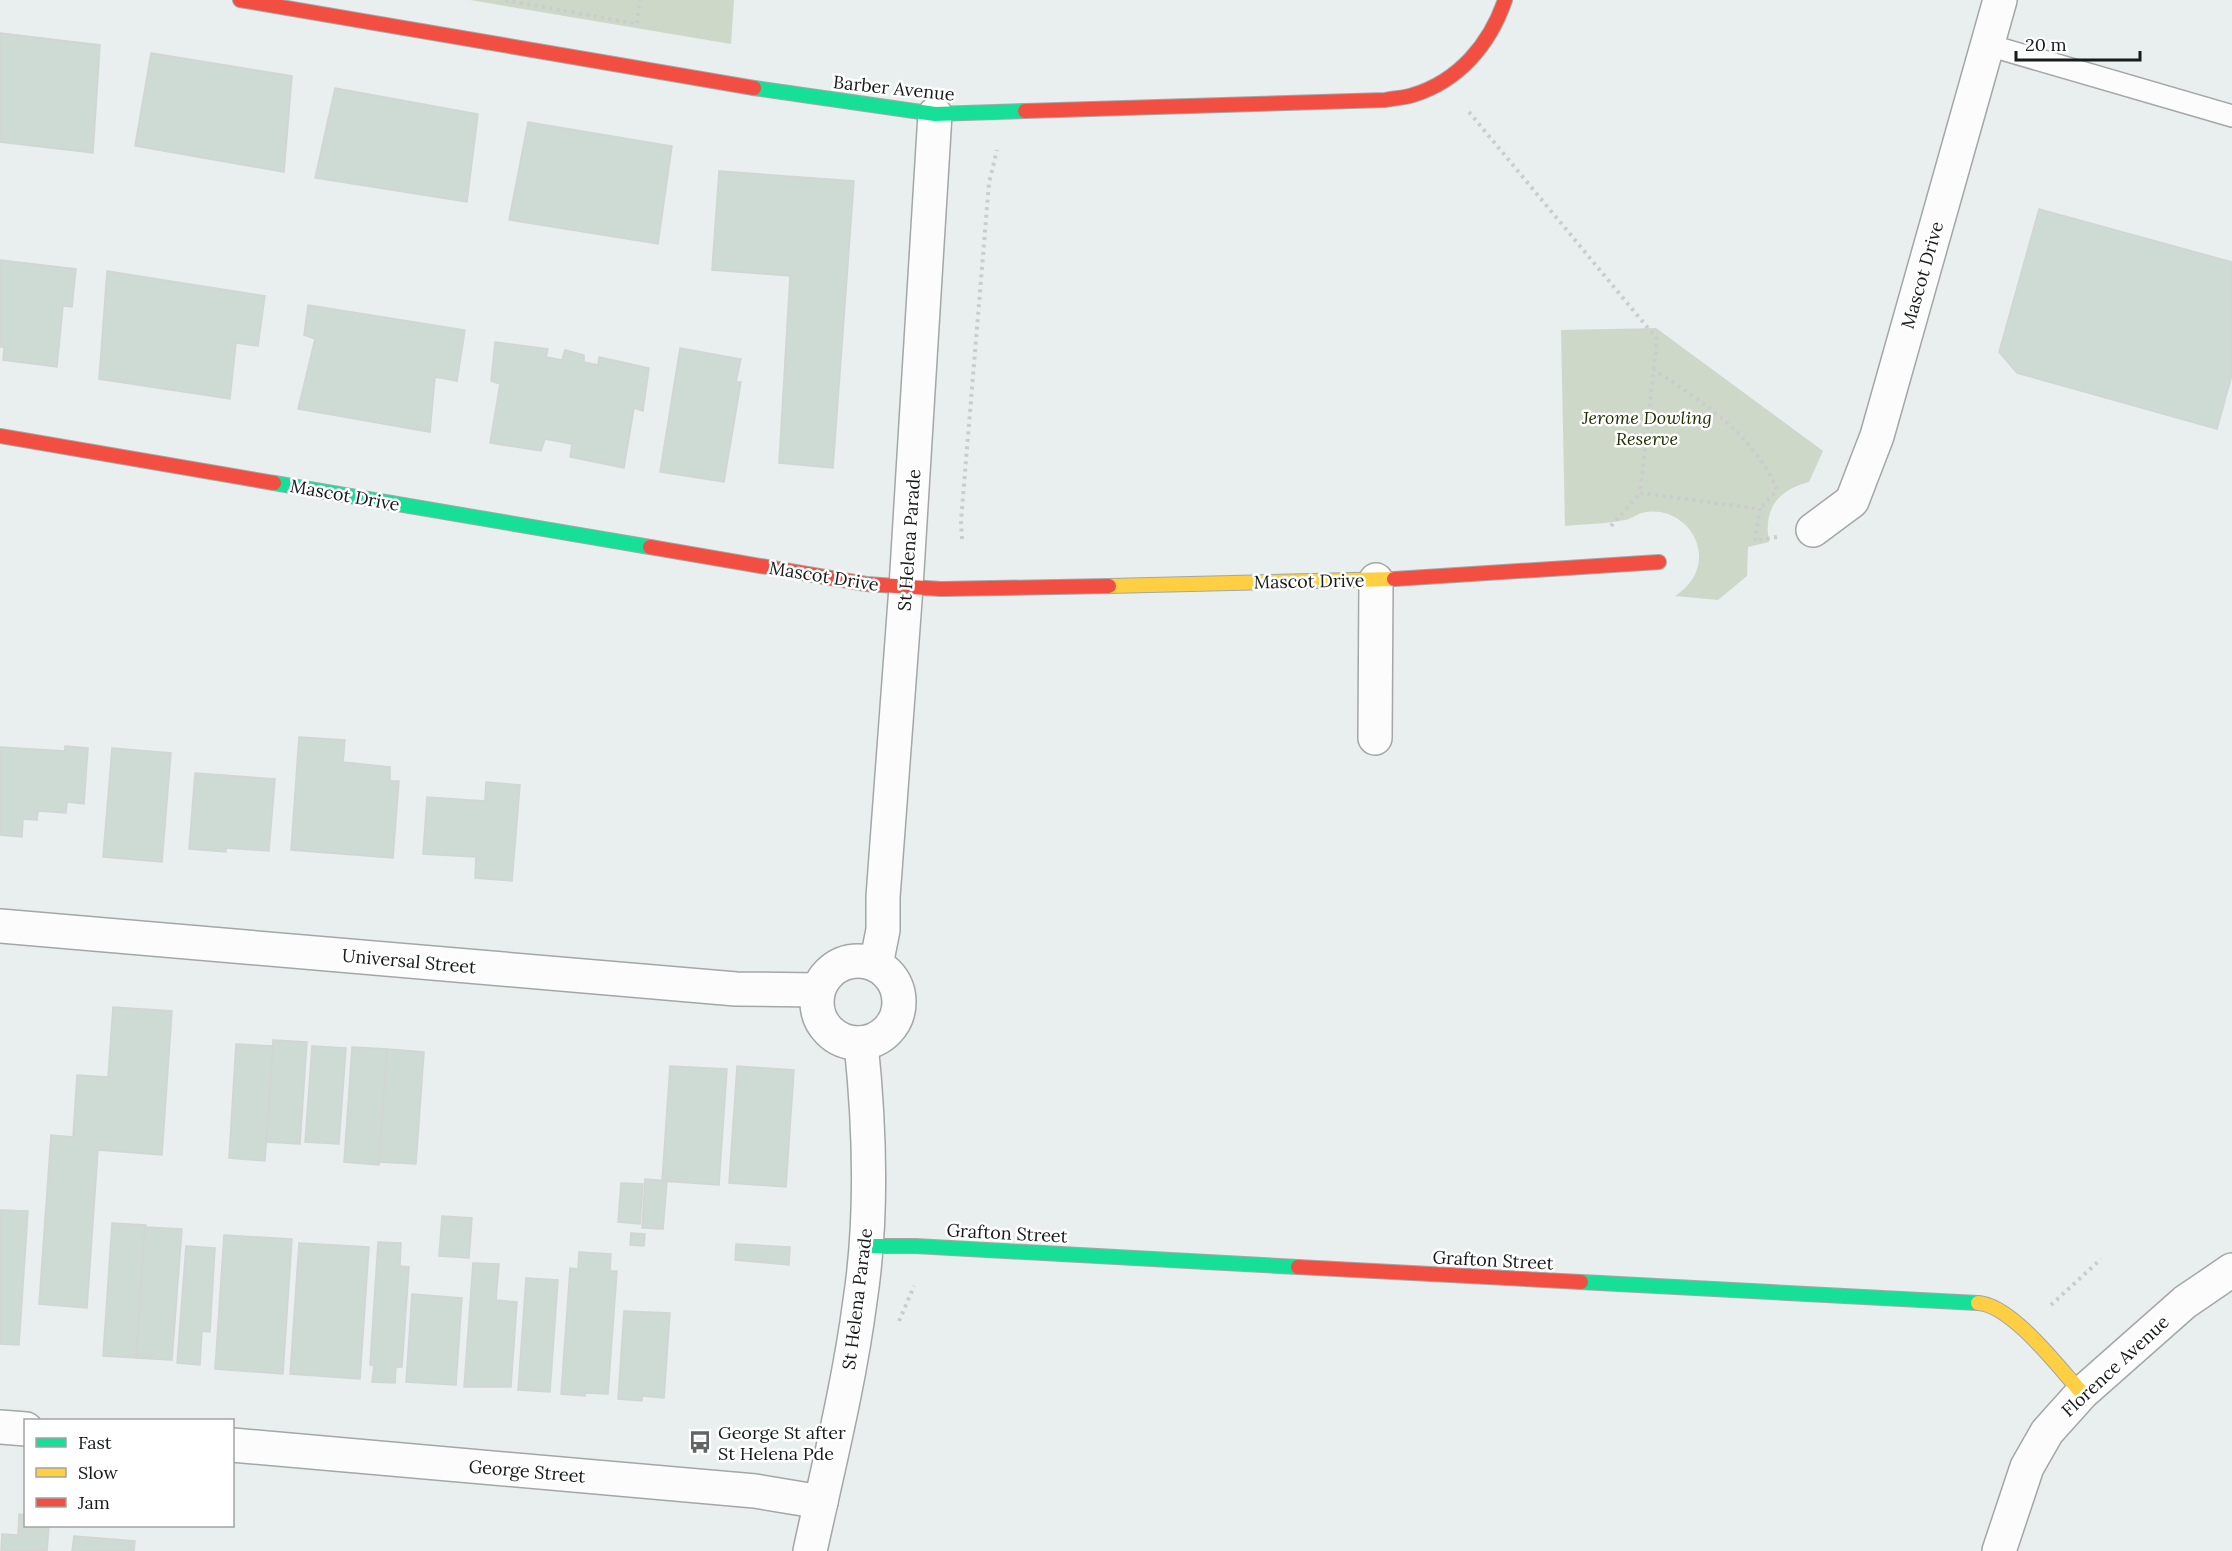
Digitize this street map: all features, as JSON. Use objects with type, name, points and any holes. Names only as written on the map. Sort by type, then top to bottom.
[{"type":"street","name":"Barber Avenue","points":[[240,0],[720,83],[935,114],[1385,100],[1406,96],[1416,94],[1460,70],[1483,49],[1500,17],[1505,0]]},
{"type":"street","name":"Mascot Drive","points":[[1813,530],[1852,501],[1877,436],[2000,0]]},
{"type":"street","name":"St Helena Parade","points":[[876,964],[883,930],[883,897],[906,587],[935,114]]},
{"type":"street","name":"Mascot Drive","points":[[0,436],[854,582],[906,587],[941,589],[1376,580],[1659,562]]},
{"type":"street","points":[[1375,738],[1376,580]]},
{"type":"street","name":"Universal Street","points":[[0,926],[736,989],[818,990]]},
{"type":"street","points":[[862,960],[876,964],[887,972],[895,983],[899,996],[898,1010],[894,1022],[885,1033],[874,1040],[861,1043],[847,1041],[835,1036],[825,1028],[816,1004],[818,990],[824,978],[834,968],[848,961],[862,960]]},
{"type":"street","name":"St Helena Parade","points":[[810,1551],[861,1301],[869,1169],[861,1043]]},
{"type":"street","name":"Grafton Street","points":[[866,1246],[915,1246],[1988,1305],[2002,1311],[2023,1330],[2082,1393]]},
{"type":"street","name":"Florence Avenue","points":[[1999,1551],[2032,1458],[2047,1432],[2082,1393],[2185,1302],[2232,1270]]},
{"type":"street","points":[[0,1427],[24,1429]]},
{"type":"street","name":"George Street","points":[[234,1445],[755,1491],[821,1502]]},
{"type":"lane","points":[[1988,45],[2232,116]]},
{"type":"path","points":[[505,0],[637,24],[640,0]]},
{"type":"path","points":[[1469,112],[1657,339],[1640,493],[1760,509]]},
{"type":"path","points":[[962,539],[961,521],[989,183],[1000,141]]},
{"type":"path","points":[[1653,369],[1718,414],[1752,449],[1777,490],[1760,509],[1755,542],[1813,530]]},
{"type":"path","points":[[2046,1310],[2100,1258]]},
{"type":"green space","points":[[470,0],[734,0],[731,44]]},
{"type":"green space","name":"Jerome Dowling Reserve","points":[[1656,328],[1823,451],[1809,482],[1789,490],[1775,503],[1768,520],[1769,542],[1748,547],[1747,576],[1718,600],[1675,596],[1693,578],[1699,561],[1697,544],[1693,535],[1680,520],[1652,512],[1618,521],[1565,526],[1561,330]]},
{"type":"building","points":[[0,33],[100,45],[93,153],[0,142]]},
{"type":"building","points":[[151,53],[292,76],[284,172],[135,146]]},
{"type":"building","points":[[335,88],[478,114],[467,202],[315,178]]},
{"type":"building","points":[[528,122],[672,146],[658,244],[509,220]]},
{"type":"building","points":[[719,171],[854,181],[833,468],[779,463],[790,276],[712,270]]},
{"type":"building","points":[[2039,209],[2232,262],[2232,375],[2217,429],[2017,373],[1999,352]]},
{"type":"building","points":[[0,260],[76,269],[72,307],[63,306],[57,367],[3,360],[4,347],[0,347]]},
{"type":"building","points":[[107,271],[265,296],[258,346],[236,343],[230,399],[99,379]]},
{"type":"building","points":[[308,305],[465,330],[457,381],[435,377],[430,432],[298,409],[315,339],[304,335]]},
{"type":"building","points":[[495,342],[548,349],[546,357],[562,360],[565,350],[584,355],[584,362],[598,365],[599,357],[649,368],[643,411],[634,408],[624,468],[570,457],[572,444],[545,439],[541,451],[490,443],[500,384],[491,381]]},
{"type":"building","points":[[680,348],[741,359],[736,382],[741,382],[724,482],[660,472]]},
{"type":"building","points":[[299,737],[345,740],[343,762],[390,767],[390,781],[399,781],[393,858],[291,850]]},
{"type":"building","points":[[65,746],[88,748],[84,804],[67,802],[66,813],[38,811],[37,820],[23,819],[22,837],[0,835],[0,747],[65,751]]},
{"type":"building","points":[[112,748],[171,753],[162,862],[103,857]]},
{"type":"building","points":[[195,773],[275,779],[269,851],[226,848],[226,852],[189,849]]},
{"type":"building","points":[[486,782],[520,785],[512,881],[475,878],[476,857],[423,854],[427,797],[485,801]]},
{"type":"building","points":[[113,1007],[172,1011],[162,1155],[98,1150],[87,1308],[39,1304],[51,1135],[73,1137],[77,1075],[108,1077]]},
{"type":"building","points":[[273,1040],[307,1042],[300,1144],[266,1142]]},
{"type":"building","points":[[236,1044],[273,1046],[265,1161],[229,1158]]},
{"type":"building","points":[[312,1046],[346,1048],[339,1144],[305,1142]]},
{"type":"building","points":[[352,1047],[387,1049],[379,1165],[344,1162]]},
{"type":"building","points":[[387,1049],[424,1052],[416,1164],[379,1162]]},
{"type":"building","points":[[670,1066],[727,1069],[719,1185],[662,1181]]},
{"type":"building","points":[[737,1066],[794,1070],[786,1187],[729,1183]]},
{"type":"building","points":[[645,1179],[667,1181],[663,1229],[642,1228]]},
{"type":"building","points":[[621,1183],[643,1184],[640,1224],[618,1222]]},
{"type":"building","points":[[0,1210],[28,1211],[19,1345],[0,1344]]},
{"type":"building","points":[[442,1216],[472,1218],[469,1258],[439,1256]]},
{"type":"building","points":[[112,1223],[146,1225],[136,1358],[103,1356]]},
{"type":"building","points":[[145,1227],[182,1229],[172,1360],[136,1358]]},
{"type":"building","points":[[631,1233],[645,1234],[644,1246],[630,1245]]},
{"type":"building","points":[[224,1235],[292,1239],[283,1374],[215,1369]]},
{"type":"building","points":[[378,1242],[401,1243],[400,1266],[409,1267],[402,1367],[396,1367],[395,1383],[372,1382],[374,1365],[370,1365]]},
{"type":"building","points":[[299,1243],[369,1247],[360,1379],[290,1374]]},
{"type":"building","points":[[736,1244],[790,1247],[789,1265],[735,1260]]},
{"type":"building","points":[[186,1246],[215,1248],[210,1332],[202,1331],[200,1365],[177,1363]]},
{"type":"building","points":[[579,1252],[611,1254],[610,1271],[617,1271],[608,1394],[585,1393],[585,1396],[561,1394],[570,1268],[578,1269]]},
{"type":"building","points":[[473,1263],[499,1264],[496,1300],[517,1302],[511,1387],[464,1387]]},
{"type":"building","points":[[526,1278],[558,1280],[550,1392],[518,1390]]},
{"type":"building","points":[[412,1294],[462,1298],[456,1385],[406,1382]]},
{"type":"building","points":[[624,1311],[670,1313],[664,1398],[642,1396],[642,1401],[618,1399]]},
{"type":"building","points":[[19,1514],[24,1515],[24,1527],[49,1527],[47,1551],[1,1551],[2,1534],[18,1535]]},
{"type":"building","points":[[74,1536],[135,1541],[134,1551],[72,1551]]},
{"type":"traffic: fast","points":[[754,88],[935,114],[1025,111]]},
{"type":"traffic: fast","points":[[274,483],[650,547]]},
{"type":"traffic: fast","points":[[866,1246],[915,1246],[1298,1267]]},
{"type":"traffic: fast","points":[[1581,1282],[1978,1303]]},
{"type":"traffic: slow","points":[[1109,586],[1394,579]]},
{"type":"traffic: slow","points":[[1978,1303],[1991,1306],[2020,1326],[2082,1393]]},
{"type":"traffic: jam","points":[[240,0],[754,88]]},
{"type":"traffic: jam","points":[[1025,111],[1385,100],[1410,96],[1430,89],[1445,80],[1471,59],[1491,31],[1505,0]]},
{"type":"traffic: jam","points":[[0,436],[274,483]]},
{"type":"traffic: jam","points":[[650,547],[866,584],[941,589],[1109,586]]},
{"type":"traffic: jam","points":[[1394,579],[1659,562]]},
{"type":"traffic: jam","points":[[1298,1267],[1581,1282]]},
{"type":"place","name":"George St after St Helena Pde","points":[[700,1442]]}]
